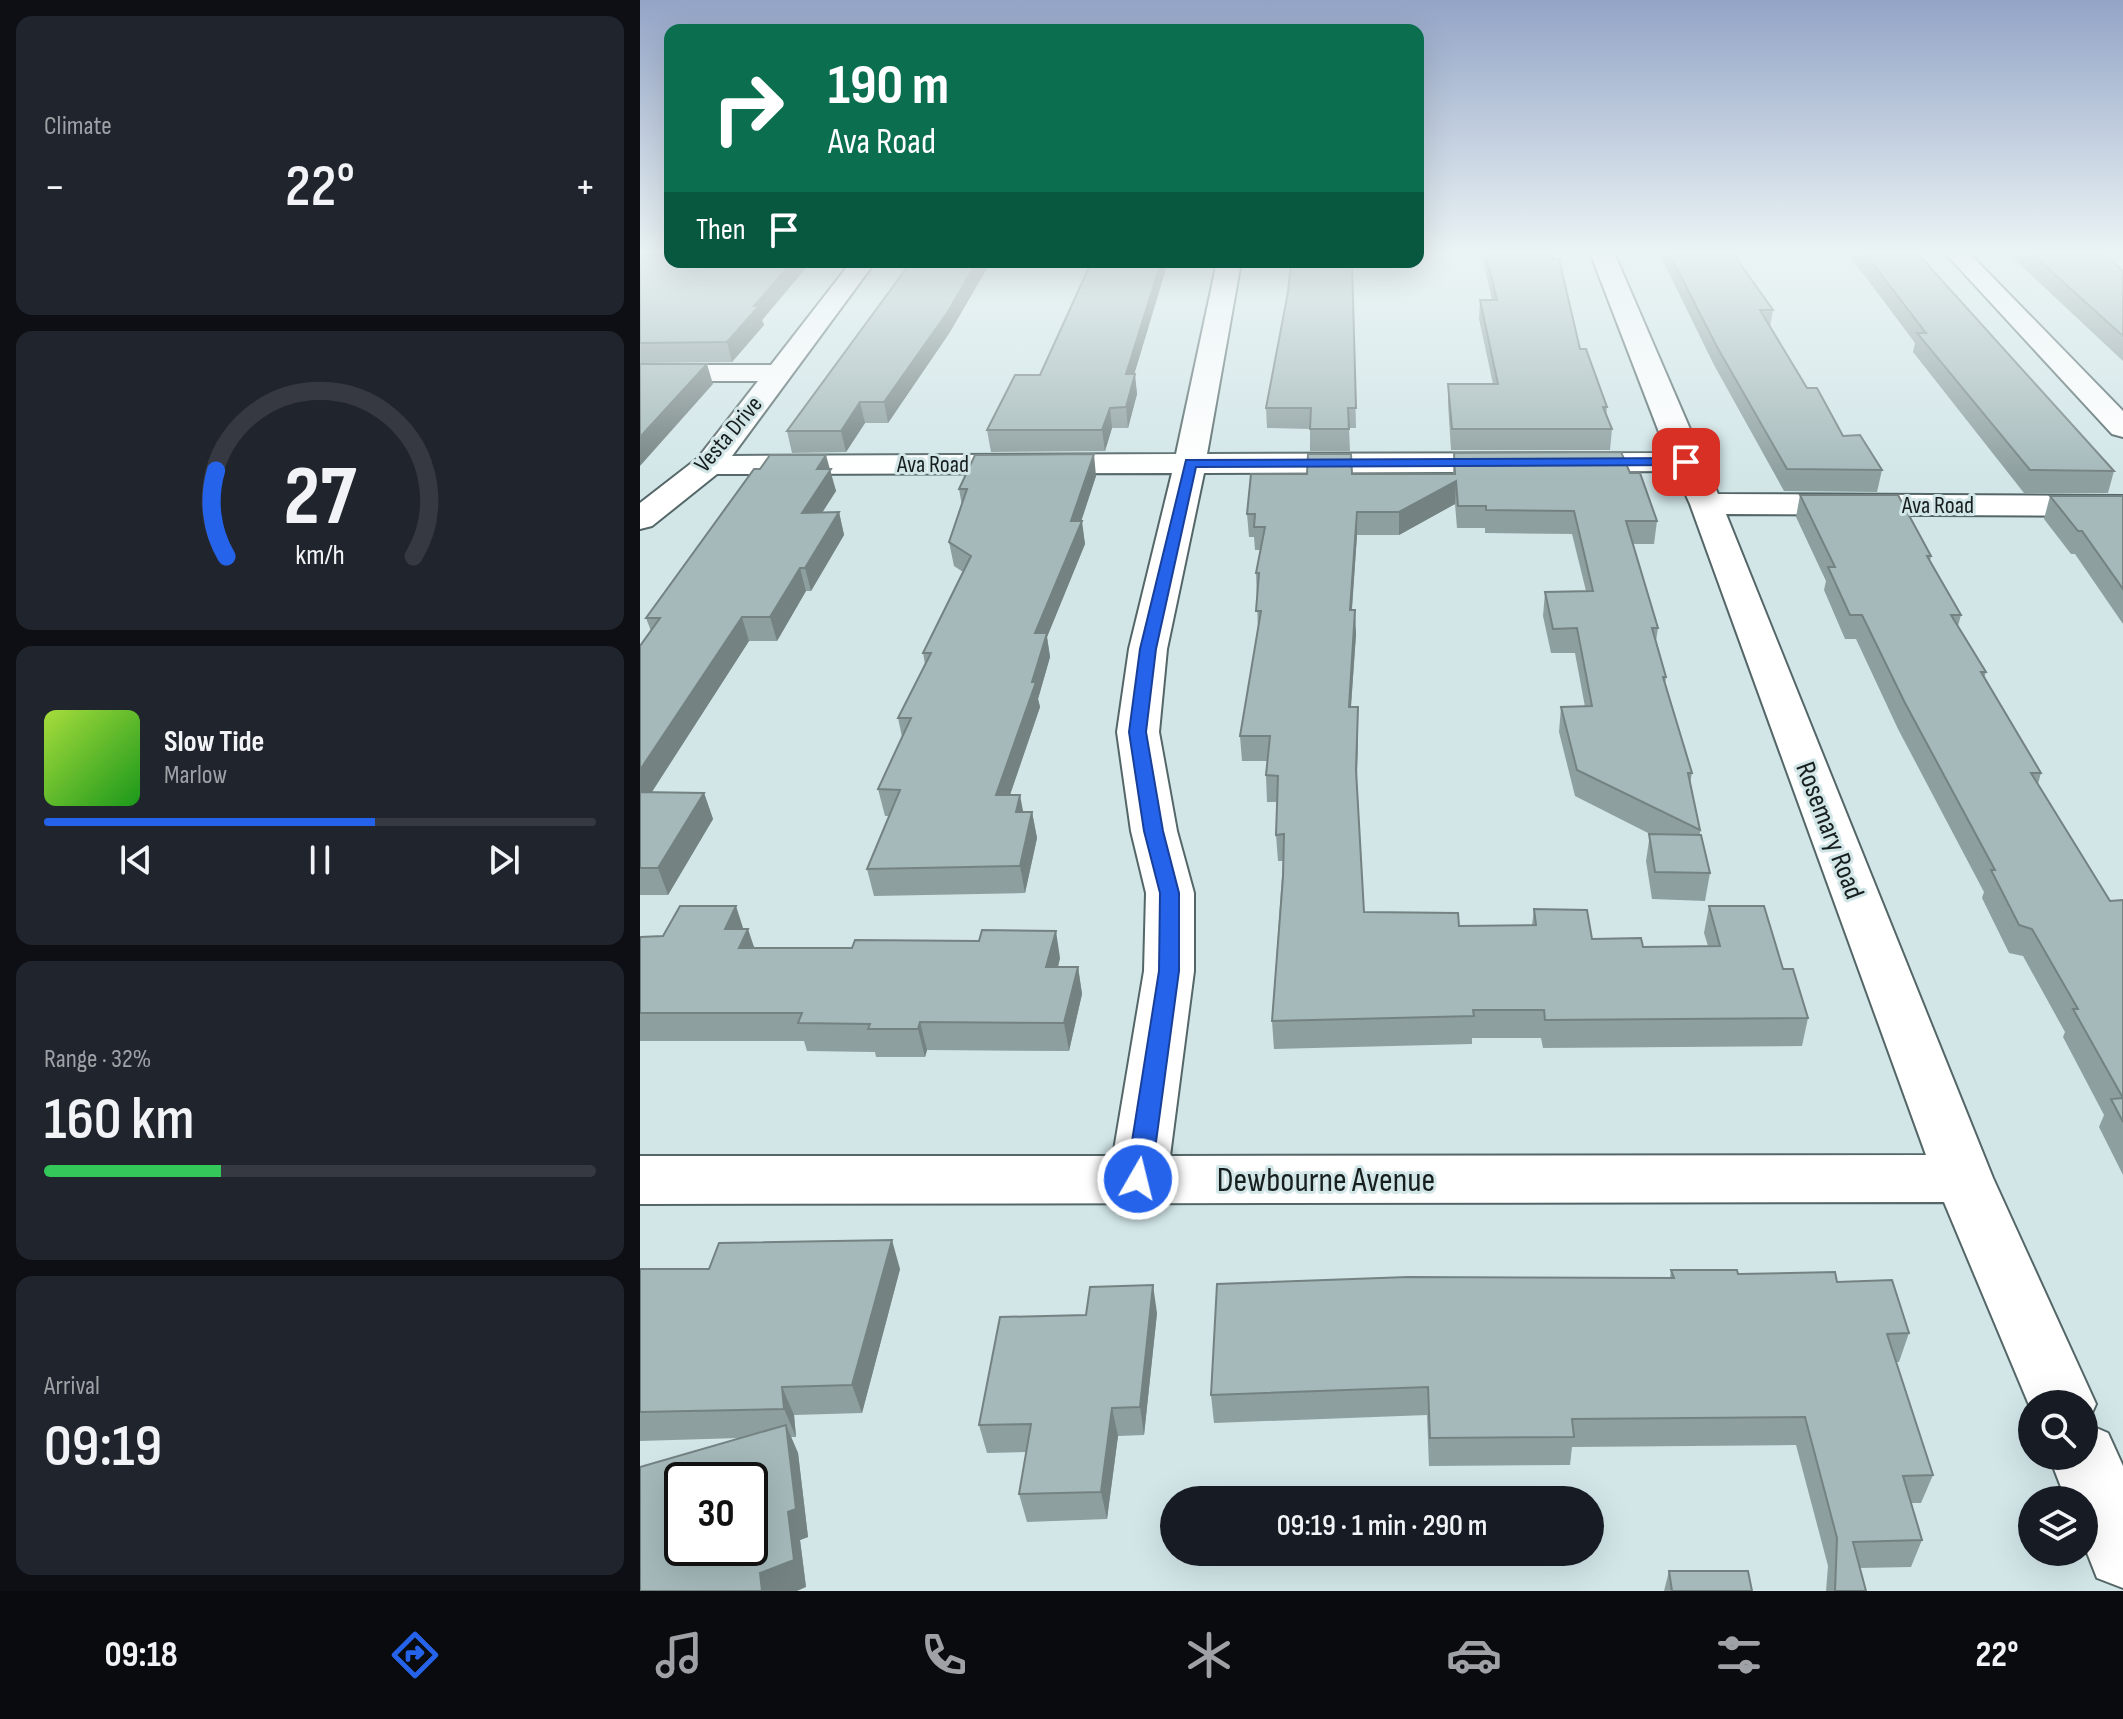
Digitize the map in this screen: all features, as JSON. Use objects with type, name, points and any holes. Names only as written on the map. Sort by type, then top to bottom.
[{"type":"street","name":"Vesta Drive","points":[[640,519],[709,465],[812,329]]},
{"type":"street","points":[[1138,1179],[1169,971],[1170,893],[1154,831],[1138,732],[1148,649],[1190,463],[1216,329]]},
{"type":"street","name":"Rosemary Road","points":[[1633,329],[1706,504],[1964,1178],[2056,1390]]},
{"type":"street","points":[[2029,329],[2123,428]]},
{"type":"street","points":[[640,373],[778,373]]},
{"type":"street","name":"Ava Road","points":[[709,465],[1686,462]]},
{"type":"street","name":"Ava Road","points":[[1706,504],[2123,506]]},
{"type":"street","name":"Dewbourne Avenue","points":[[640,1180],[1964,1178]]},
{"type":"building","points":[[640,329],[738,329],[727,342],[640,343]]},
{"type":"building","points":[[862,329],[935,329],[884,402],[860,402],[841,431],[787,431]]},
{"type":"building","points":[[1061,329],[1140,329],[1126,374],[1135,374],[1126,407],[1110,408],[1102,430],[987,430],[1015,375],[1040,375]]},
{"type":"building","points":[[1281,329],[1354,329],[1356,408],[1348,408],[1349,429],[1310,429],[1311,408],[1266,408]]},
{"type":"building","points":[[1486,329],[1575,329],[1580,349],[1586,349],[1612,429],[1452,429],[1448,384],[1498,384]]},
{"type":"building","points":[[1708,329],[1772,329],[1807,388],[1817,388],[1843,436],[1860,435],[1882,470],[1787,469]]},
{"type":"building","points":[[1923,329],[1986,329],[2114,471],[2030,470],[1917,333],[1926,333]]},
{"type":"building","points":[[640,364],[707,364],[640,437]]},
{"type":"building","points":[[1621,452],[1630,473],[1640,473],[1657,521],[1626,521],[1658,628],[1652,628],[1666,677],[1663,677],[1692,773],[1688,773],[1700,830],[1577,770],[1561,707],[1592,706],[1577,628],[1553,629],[1545,592],[1593,591],[1574,511],[1486,510],[1486,506],[1458,506],[1456,481],[1399,512],[1357,512],[1350,610],[1355,610],[1349,707],[1358,707],[1356,770],[1364,912],[1458,913],[1459,926],[1536,925],[1534,909],[1587,910],[1592,939],[1641,938],[1643,947],[1720,946],[1709,906],[1764,906],[1783,969],[1793,969],[1808,1018],[1545,1020],[1544,1010],[1473,1010],[1474,1016],[1272,1021],[1283,877],[1284,834],[1276,835],[1278,776],[1266,775],[1270,736],[1240,736],[1261,611],[1256,611],[1259,573],[1256,573],[1265,527],[1254,527],[1255,514],[1247,514],[1251,474],[1307,474],[1308,454],[1351,454],[1352,474],[1455,474],[1454,453]]},
{"type":"building","points":[[1094,454],[1071,521],[1082,521],[1035,633],[1047,633],[1032,682],[1036,682],[996,795],[1020,795],[1016,812],[1032,812],[1020,866],[867,869],[900,790],[878,789],[911,718],[898,718],[931,653],[923,653],[971,556],[949,542],[967,489],[959,489],[975,455]]},
{"type":"building","points":[[770,455],[826,455],[817,469],[831,469],[802,513],[839,512],[770,617],[742,617],[640,770],[640,646],[660,618],[646,618],[754,469],[760,469]]},
{"type":"building","points":[[1800,495],[1898,495],[1931,556],[1927,556],[1961,615],[1951,615],[2041,773],[2031,773],[2110,901],[2123,900],[2123,1098],[2073,1009],[2078,1009],[2032,929],[2019,925],[1991,870],[1995,870],[1905,703],[1862,615],[1850,615],[1828,567],[1835,567]]},
{"type":"building","points":[[2050,496],[2123,496],[2123,589],[2082,531],[2078,531]]},
{"type":"building","points":[[640,792],[704,793],[658,868],[640,868]]},
{"type":"building","points":[[1649,834],[1701,835],[1710,873],[1655,872]]},
{"type":"building","points":[[680,906],[736,906],[725,929],[748,929],[739,948],[852,948],[855,940],[979,941],[982,930],[1056,931],[1046,967],[1078,967],[1064,1023],[920,1022],[918,1029],[868,1029],[870,1024],[798,1023],[802,1013],[640,1013],[640,937],[663,936]]},
{"type":"building","points":[[2123,1098],[2123,1122],[2111,1099]]},
{"type":"building","points":[[892,1240],[852,1385],[782,1387],[784,1409],[640,1412],[640,1269],[709,1269],[719,1243]]},
{"type":"building","points":[[1671,1270],[1737,1270],[1738,1274],[1835,1272],[1837,1282],[1892,1280],[1909,1333],[1887,1334],[1933,1475],[1903,1476],[1922,1540],[1853,1542],[1866,1591],[1835,1591],[1837,1538],[1805,1417],[1572,1419],[1574,1437],[1430,1438],[1428,1387],[1211,1395],[1217,1284],[1408,1277],[1674,1278]]},
{"type":"building","points":[[1153,1285],[1140,1407],[1112,1408],[1101,1492],[1019,1494],[1031,1424],[979,1425],[1000,1317],[1086,1315],[1090,1287]]},
{"type":"building","points":[[786,1425],[796,1509],[788,1512],[794,1560],[760,1573],[762,1591],[640,1591],[640,1467]]},
{"type":"building","points":[[1669,1571],[1748,1571],[1752,1591],[1672,1591]]},
{"type":"route","points":[[1138,1179],[1169,971],[1170,893],[1154,831],[1138,732],[1148,649],[1190,463],[1686,462]]}]
